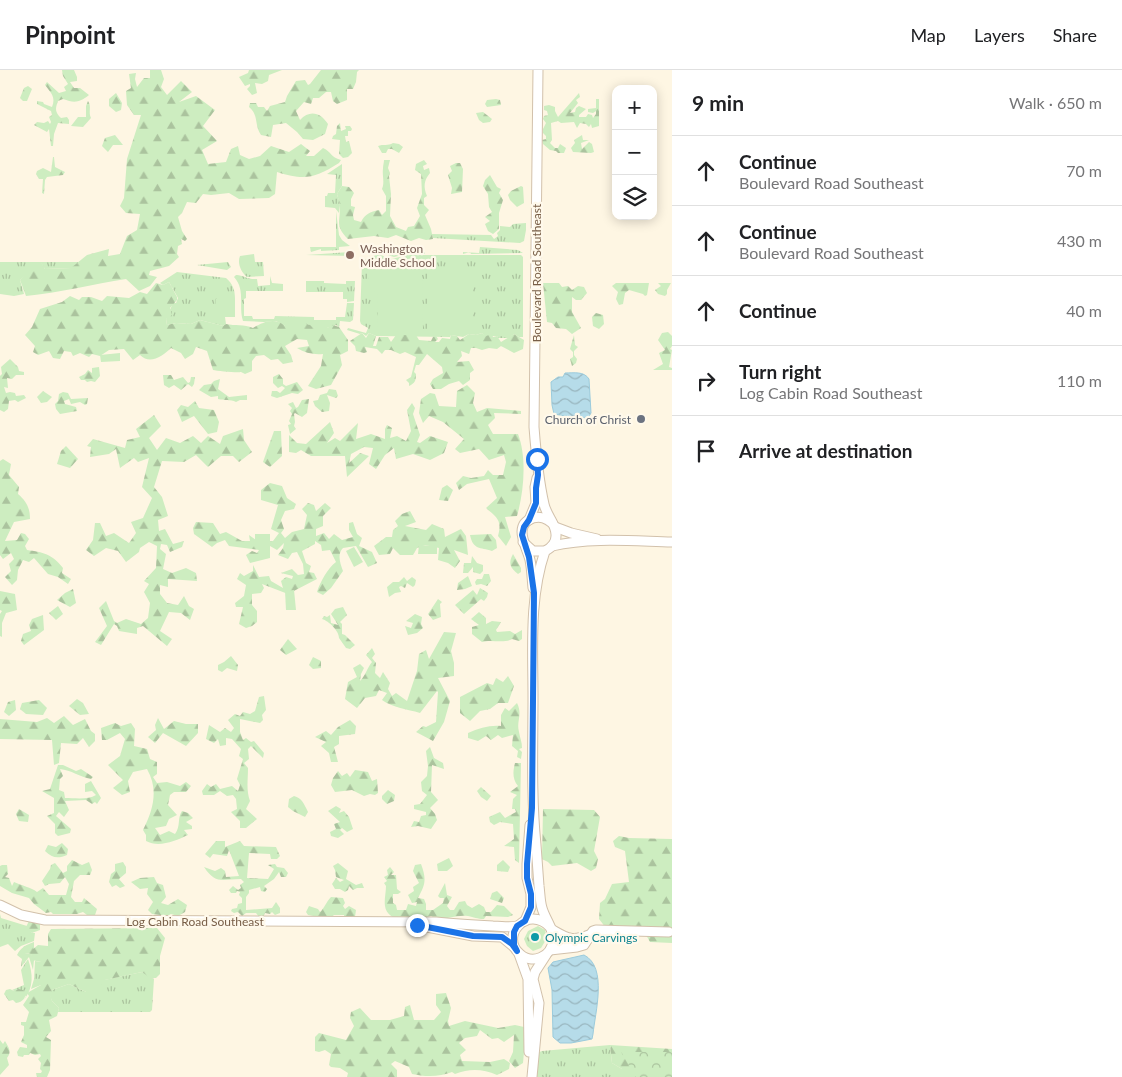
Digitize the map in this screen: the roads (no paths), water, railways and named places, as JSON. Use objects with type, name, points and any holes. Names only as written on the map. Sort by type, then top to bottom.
[{"type":"street","name":"Boulevard Road Southeast","points":[[538,70],[534,427],[538,475],[545,508],[553,525]]},
{"type":"street","name":"Boulevard Road Southeast","points":[[529,520],[536,503],[538,475]]},
{"type":"street","points":[[531,1077],[528,979],[513,938],[531,907],[527,864],[532,808],[534,593],[529,557],[523,542],[522,530],[529,520],[541,517],[571,533],[602,540]]},
{"type":"street","points":[[534,593],[549,549],[556,535],[553,525]]},
{"type":"street","points":[[523,542],[533,551],[549,549],[569,542],[602,540],[672,542]]},
{"type":"street","points":[[531,1077],[539,1003],[533,979],[535,972],[554,941],[541,907],[532,808]]},
{"type":"street","name":"Log Cabin Road Southeast","points":[[0,905],[21,915],[45,920],[392,921],[436,922],[507,928],[521,923]]},
{"type":"street","points":[[521,923],[534,918],[550,928],[578,940],[593,931],[669,932]]},
{"type":"street","name":"Log Cabin Road Southeast","points":[[392,921],[473,936],[502,937],[512,944],[518,952]]},
{"type":"street","points":[[518,952],[524,957],[535,959],[548,952],[584,945],[589,935]]},
{"type":"water","points":[[565,373],[582,374],[589,379],[591,413],[588,418],[554,414],[551,382],[558,377],[563,377]]},
{"type":"water","points":[[584,955],[596,969],[598,980],[592,1039],[560,1043],[553,1037],[552,990],[548,968],[553,962]]},
{"type":"place","name":"Washington Middle School","points":[[350,255]]},
{"type":"place","name":"Church of Christ","points":[[641,419]]},
{"type":"place","name":"Olympic Carvings","points":[[535,937]]}]
